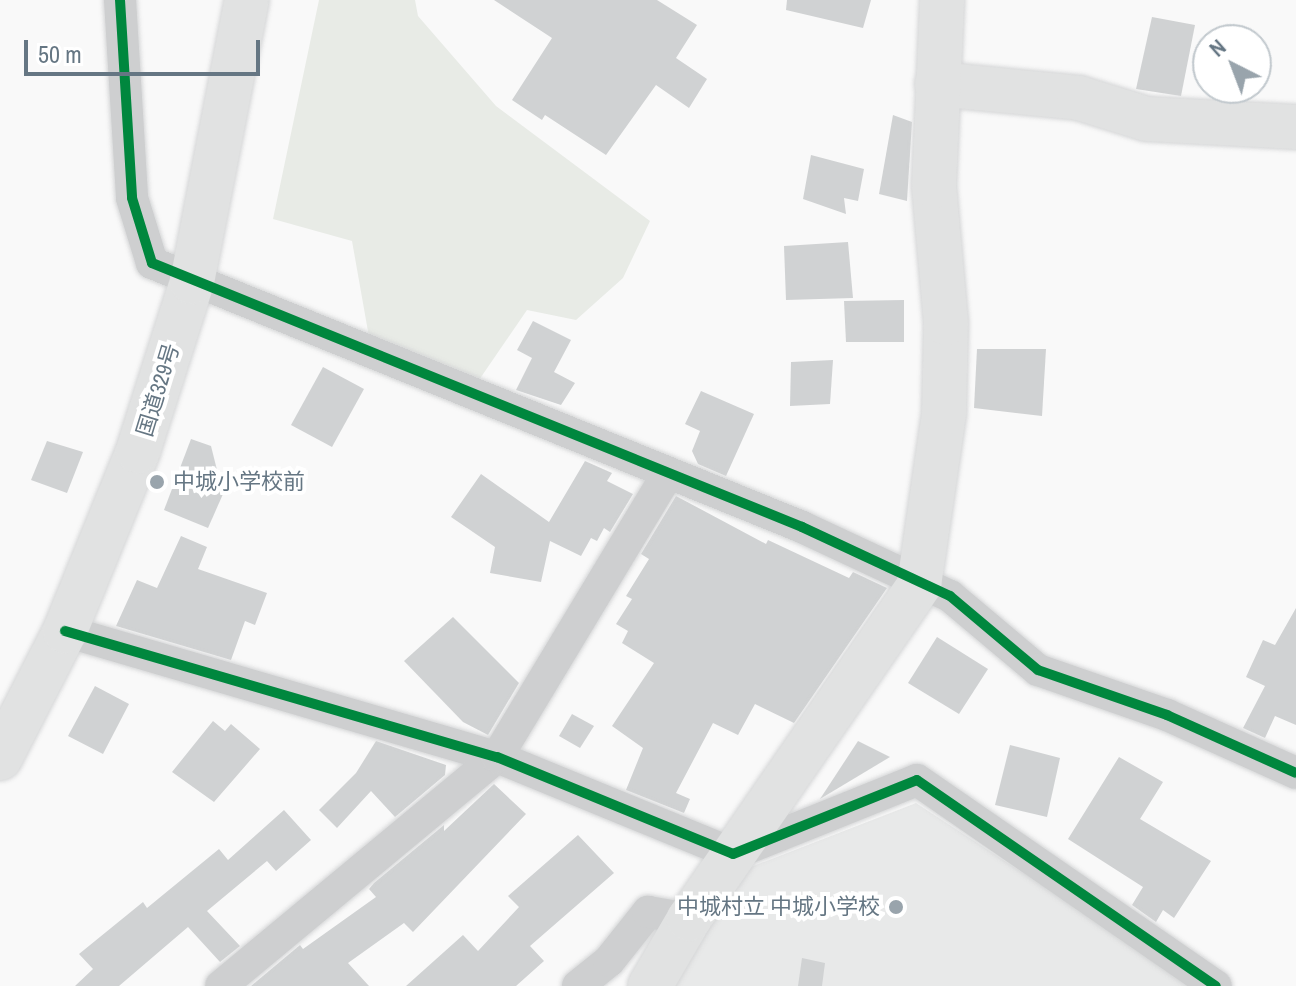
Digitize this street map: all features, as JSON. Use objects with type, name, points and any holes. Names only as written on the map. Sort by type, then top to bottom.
[{"type":"main road","name":"国道329号","points":[[0,758],[65,631],[138,451],[192,282],[247,0]]},
{"type":"main road","points":[[650,986],[689,919],[919,585],[944,413],[946,323],[934,186],[942,0]]},
{"type":"main road","points":[[937,84],[1079,98],[1147,119],[1296,127]]},
{"type":"street","points":[[120,0],[132,198],[152,263],[667,475],[802,527],[919,585],[950,596],[1038,670],[1167,715],[1296,773]]},
{"type":"street","points":[[221,986],[497,757],[667,475]]},
{"type":"street","points":[[65,631],[497,757],[733,854],[917,780],[1216,986]]},
{"type":"street","points":[[578,986],[609,961],[648,912],[689,919]]},
{"type":"shaded area","points":[[319,0],[415,0],[418,16],[496,106],[650,221],[623,278],[576,320],[527,310],[479,380],[369,337],[352,241],[273,219]]},
{"type":"shaded area","name":"中城村立 中城小学校","points":[[916,803],[1196,986],[672,986],[743,870]]},
{"type":"building","points":[[494,0],[657,0],[697,25],[676,58],[707,79],[689,108],[656,85],[606,155],[545,115],[542,120],[512,100],[552,38]]},
{"type":"building","points":[[787,0],[871,0],[863,28],[786,10]]},
{"type":"building","points":[[1152,17],[1192,24],[1181,96],[1136,89]]},
{"type":"building","points":[[893,115],[912,122],[907,201],[879,194]]},
{"type":"building","points":[[811,155],[864,169],[858,201],[844,198],[846,214],[803,199]]},
{"type":"building","points":[[848,242],[853,298],[786,300],[784,246]]},
{"type":"building","points":[[904,300],[904,342],[846,342],[844,301]]},
{"type":"building","points":[[533,321],[571,340],[554,372],[575,383],[561,405],[516,390],[532,358],[517,350]]},
{"type":"building","points":[[977,349],[1046,349],[1042,416],[974,408]]},
{"type":"building","points":[[833,360],[830,404],[790,406],[791,362]]},
{"type":"building","points":[[323,367],[364,389],[332,447],[291,425]]},
{"type":"building","points":[[701,391],[754,414],[726,476],[698,464],[692,451],[700,431],[685,424]]},
{"type":"building","points":[[191,439],[211,446],[223,494],[208,528],[164,510]]},
{"type":"building","points":[[47,441],[83,452],[67,493],[31,480]]},
{"type":"building","points":[[585,461],[612,473],[607,481],[633,494],[610,532],[604,528],[597,541],[591,538],[581,556],[550,541],[541,582],[490,573],[495,547],[451,517],[481,474],[549,522]]},
{"type":"building","points":[[676,496],[766,544],[768,540],[849,578],[853,572],[887,588],[794,723],[755,704],[738,735],[713,723],[676,793],[690,799],[684,813],[626,790],[643,748],[612,726],[654,663],[622,643],[628,631],[616,624],[632,599],[626,596],[649,559],[641,554]]},
{"type":"building","points":[[181,536],[207,547],[198,569],[267,593],[255,625],[245,621],[231,660],[116,626],[137,580],[157,588]]},
{"type":"building","points":[[1296,608],[1296,725],[1275,716],[1265,738],[1243,728],[1265,686],[1246,677],[1263,640],[1275,645]]},
{"type":"building","points":[[453,617],[519,683],[488,735],[463,722],[404,661]]},
{"type":"building","points":[[937,637],[988,669],[959,714],[908,683]]},
{"type":"building","points":[[95,686],[129,704],[103,754],[68,736]]},
{"type":"building","points":[[572,714],[594,726],[580,748],[559,736]]},
{"type":"building","points":[[213,721],[225,731],[231,724],[260,749],[214,802],[172,772]]},
{"type":"building","points":[[376,741],[446,765],[445,775],[395,817],[371,791],[337,828],[319,810],[356,773]]},
{"type":"building","points":[[858,741],[890,757],[820,799]]},
{"type":"building","points":[[1010,745],[1060,758],[1047,817],[995,805]]},
{"type":"building","points":[[1119,757],[1163,782],[1140,819],[1211,861],[1174,918],[1163,910],[1156,922],[1132,905],[1143,887],[1068,839]]},
{"type":"building","points":[[494,784],[526,814],[413,932],[404,923],[348,963],[369,986],[251,986],[300,945],[303,949],[376,897],[369,889],[374,883],[444,825],[444,831]]},
{"type":"building","points":[[284,810],[311,840],[276,871],[267,861],[207,911],[240,946],[220,962],[188,927],[119,986],[75,986],[93,969],[79,954],[143,902],[147,908],[219,849],[228,860]]},
{"type":"building","points":[[578,835],[614,873],[530,946],[544,961],[516,986],[406,986],[463,935],[478,951],[519,907],[508,896]]},
{"type":"building","points":[[802,958],[825,963],[822,986],[798,986]]},
{"type":"cycle path","points":[[120,0],[132,198],[152,263],[802,527],[950,596],[1038,670],[1167,715],[1296,773]]},
{"type":"cycle path","points":[[65,631],[497,757],[733,854],[917,780],[1216,986]]},
{"type":"place","name":"中城小学校前","points":[[157,482]]},
{"type":"place","name":"中城村立 中城小学校","points":[[896,907]]}]
